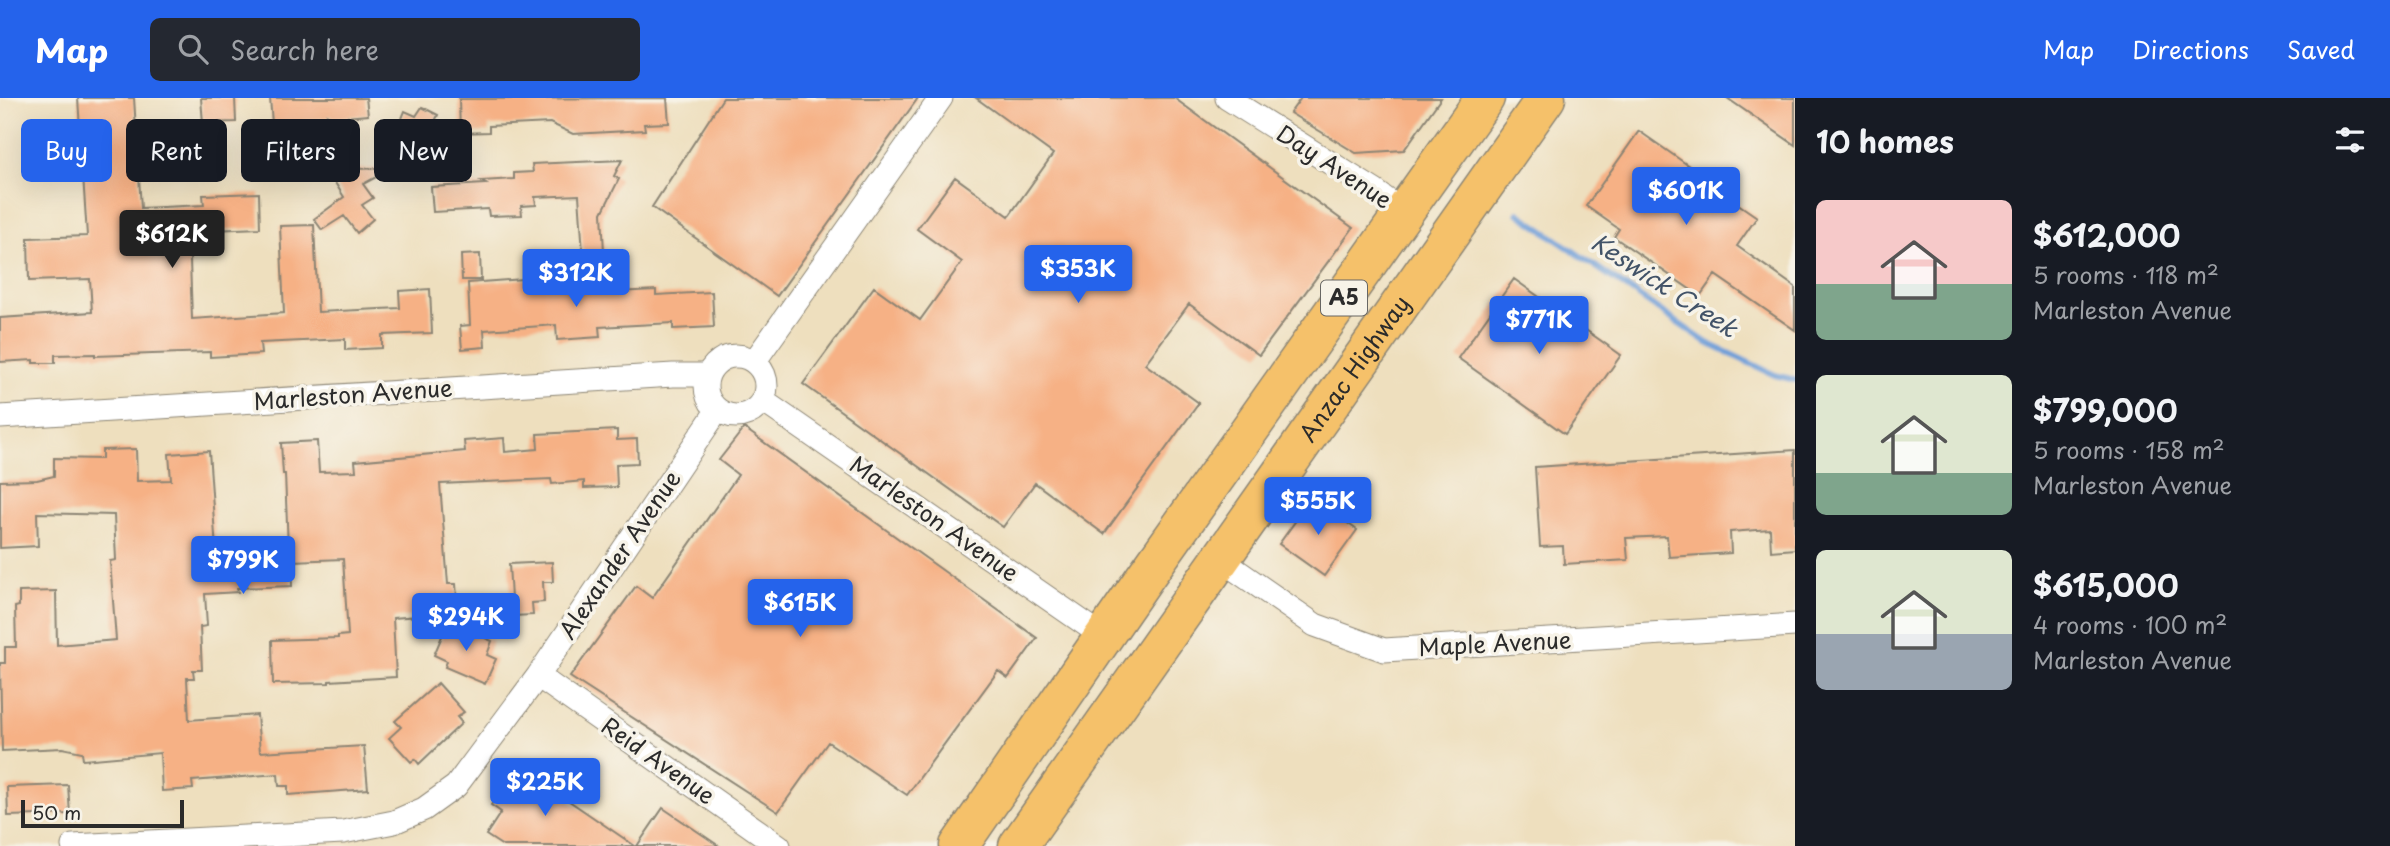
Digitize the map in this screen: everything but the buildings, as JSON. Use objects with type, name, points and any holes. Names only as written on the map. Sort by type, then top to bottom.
[{"type":"highway","name":"A5","points":[[959,846],[1201,497],[1486,98]]},
{"type":"highway","name":"Anzac Highway","points":[[1018,846],[1546,98]]},
{"type":"highway","points":[[1330,318],[1370,347]]},
{"type":"highway","points":[[1201,497],[1210,542],[1220,559]]},
{"type":"highway","points":[[1145,577],[1170,561],[1187,556],[1197,554],[1220,559]]},
{"type":"highway","points":[[1014,768],[1055,795]]},
{"type":"street","points":[[754,362],[941,98]]},
{"type":"street","name":"Day Avenue","points":[[1227,98],[1375,191],[1405,214]]},
{"type":"street","points":[[739,356],[754,362],[765,376],[767,391],[763,401],[748,415],[729,417],[717,411],[708,401],[705,385],[707,375],[718,361],[739,356]]},
{"type":"street","name":"Marleston Avenue","points":[[0,417],[632,377],[707,375]]},
{"type":"street","name":"Marleston Avenue","points":[[763,401],[1104,637]]},
{"type":"street","name":"Alexander Avenue","points":[[72,846],[344,839],[424,809],[456,786],[538,676],[717,411]]},
{"type":"street","name":"Maple Avenue","points":[[1220,559],[1315,625],[1384,650],[1795,625]]},
{"type":"street","name":"Reid Avenue","points":[[538,676],[779,846]]},
{"type":"waterway","name":"Keswick Creek","points":[[1518,213],[1707,343],[1775,375],[1795,380]]}]
